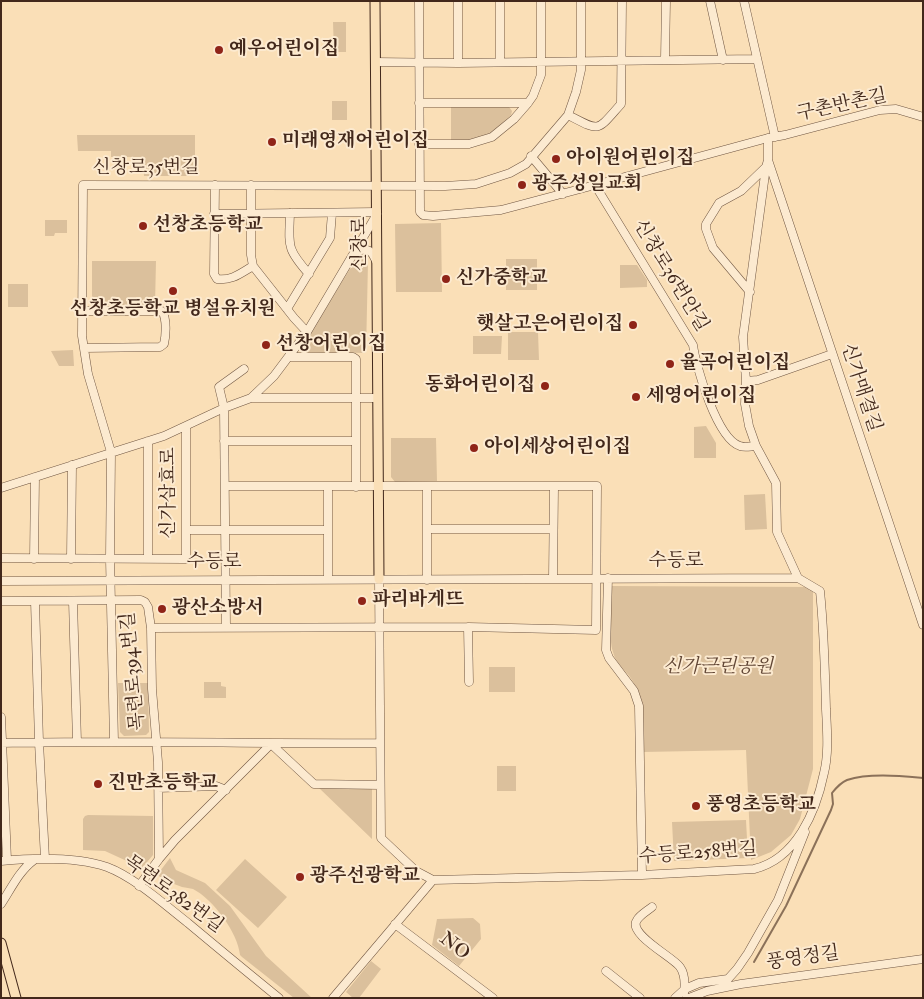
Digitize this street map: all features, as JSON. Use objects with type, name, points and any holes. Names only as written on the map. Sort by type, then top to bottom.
[{"type":"main road","name":"신창로","points":[[375,1],[379,579]]},
{"type":"main road","points":[[1,943],[16,998]]},
{"type":"street","points":[[419,1],[419,186],[420,212],[427,216],[500,210],[772,138]]},
{"type":"street","points":[[458,1],[458,63]]},
{"type":"street","points":[[500,1],[500,62]]},
{"type":"street","points":[[419,144],[469,144],[492,137],[514,119],[528,103],[541,75],[541,1]]},
{"type":"street","points":[[581,1],[579,82],[568,115],[592,128],[601,126],[621,104],[622,1]]},
{"type":"street","points":[[665,59],[666,1]]},
{"type":"street","points":[[710,1],[723,60]]},
{"type":"street","name":"신가매결길","points":[[744,1],[772,138],[743,337],[746,404],[749,426],[756,446],[776,483],[777,532],[798,578]]},
{"type":"street","points":[[375,62],[458,63],[756,58]]},
{"type":"street","points":[[419,103],[528,103]]},
{"type":"street","name":"구촌반촌길","points":[[772,138],[880,110],[896,109],[923,117]]},
{"type":"street","name":"신창로35번길","points":[[111,452],[88,374],[84,348],[82,311],[82,185],[419,186],[476,184],[510,173],[526,164],[568,115]]},
{"type":"street","points":[[531,156],[563,194]]},
{"type":"street","points":[[750,292],[713,248],[706,224],[719,203],[741,191],[767,164]]},
{"type":"street","name":"신가매결길","points":[[767,164],[923,625]]},
{"type":"street","name":"신창로35번길","points":[[215,185],[214,274],[217,278],[225,280],[235,277],[253,266]]},
{"type":"street","points":[[252,185],[251,255],[253,266],[307,332]]},
{"type":"street","name":"신창로36번안길","points":[[595,185],[693,345],[707,398],[724,431],[742,447],[756,446]]},
{"type":"street","points":[[290,213],[289,245],[291,251],[309,274]]},
{"type":"street","points":[[287,309],[330,238],[332,213]]},
{"type":"street","points":[[214,214],[377,213]]},
{"type":"street","name":"신가삼효로","points":[[250,398],[290,357],[354,256],[377,213]]},
{"type":"street","points":[[354,256],[361,250],[368,250],[377,264]]},
{"type":"street","points":[[82,311],[162,311],[165,315],[165,338],[164,344],[160,347],[84,348]]},
{"type":"street","points":[[746,381],[758,380],[832,354]]},
{"type":"street","points":[[290,357],[353,357],[357,362],[356,487]]},
{"type":"street","points":[[226,627],[224,408],[219,387],[244,369]]},
{"type":"street","name":"신가삼효로","points":[[1,488],[111,452],[148,442],[250,398],[378,398]]},
{"type":"street","name":"신가삼효로","points":[[148,442],[148,559],[186,559],[186,427]]},
{"type":"street","points":[[224,441],[356,441]]},
{"type":"street","points":[[111,452],[111,580]]},
{"type":"street","points":[[72,465],[72,559]]},
{"type":"street","points":[[34,559],[35,476]]},
{"type":"street","points":[[151,628],[379,627],[596,630],[597,486],[225,486]]},
{"type":"street","points":[[328,486],[328,579]]},
{"type":"street","points":[[427,487],[427,580]]},
{"type":"street","points":[[553,579],[554,487]]},
{"type":"street","points":[[428,529],[553,529]]},
{"type":"street","points":[[186,530],[328,530]]},
{"type":"street","points":[[1,558],[148,559]]},
{"type":"street","points":[[1,575],[13,581]]},
{"type":"street","points":[[608,578],[606,650],[609,658],[631,687],[639,706],[642,875]]},
{"type":"street","name":"수등로","points":[[1,582],[225,579],[798,578]]},
{"type":"street","name":"수등로258번길","points":[[433,880],[642,875],[754,869],[770,864],[780,858],[809,820],[825,772],[827,739],[825,639],[820,591],[798,578]]},
{"type":"street","points":[[333,998],[433,880],[416,871],[380,838],[379,579]]},
{"type":"street","name":"목련로394번길","points":[[111,580],[114,742]]},
{"type":"street","name":"목련로394번길","points":[[1,600],[141,600],[145,602],[148,607],[151,628],[159,859]]},
{"type":"street","points":[[35,601],[45,859]]},
{"type":"street","points":[[73,601],[77,742]]},
{"type":"street","points":[[468,628],[469,682]]},
{"type":"street","points":[[1,717],[4,861]]},
{"type":"street","name":"목련로394번길","points":[[2,743],[380,743]]},
{"type":"street","points":[[139,886],[175,840],[271,744],[314,784],[380,784]]},
{"type":"street","points":[[158,788],[216,786],[226,790]]},
{"type":"street","name":"풍영정길","points":[[675,998],[685,989],[699,983],[728,978],[748,953],[778,900],[809,820]]},
{"type":"street","points":[[1,904],[22,872],[35,859]]},
{"type":"street","name":"목련로382번길","points":[[4,861],[45,859],[86,862],[107,867],[124,876],[165,905],[279,998]]},
{"type":"street","points":[[770,864],[780,862],[785,865],[789,872]]},
{"type":"street","points":[[652,907],[636,920],[635,926],[646,940],[680,966],[685,979],[684,998]]},
{"type":"street","name":"NO","points":[[395,924],[493,998]]},
{"type":"street","name":"풍영정길","points":[[688,998],[741,984],[923,960]]},
{"type":"street","points":[[606,972],[640,998]]},
{"type":"green space","points":[[333,22],[346,22],[346,52],[334,52]]},
{"type":"green space","points":[[332,101],[347,101],[347,120],[332,120]]},
{"type":"green space","points":[[451,106],[509,107],[512,111],[511,115],[490,134],[474,140],[451,141]]},
{"type":"green space","points":[[77,135],[195,135],[195,176],[144,176],[143,157],[111,157],[111,151],[78,151]]},
{"type":"green space","points":[[45,220],[67,220],[67,233],[55,233],[54,236],[45,236]]},
{"type":"green space","points":[[441,223],[442,292],[396,292],[395,224]]},
{"type":"green space","points":[[365,254],[368,262],[366,353],[308,352],[302,350],[304,343],[355,261]]},
{"type":"green space","points":[[506,259],[537,259],[537,290],[506,290]]},
{"type":"green space","points":[[92,261],[156,261],[155,305],[98,305],[92,303]]},
{"type":"green space","points":[[620,265],[637,265],[647,280],[647,287],[620,288]]},
{"type":"green space","points":[[8,284],[28,284],[28,307],[8,307]]},
{"type":"green space","points":[[508,332],[538,332],[539,360],[508,360]]},
{"type":"green space","points":[[473,336],[502,336],[501,354],[473,354]]},
{"type":"green space","points":[[73,350],[74,366],[59,366],[51,351]]},
{"type":"green space","points":[[706,426],[716,443],[716,458],[694,458],[694,427]]},
{"type":"green space","points":[[391,438],[436,438],[437,481],[395,482],[391,477]]},
{"type":"green space","points":[[765,494],[767,529],[745,530],[744,495]]},
{"type":"green space","name":"신가근린공원","points":[[612,586],[813,587],[813,769],[800,819],[791,835],[771,852],[751,860],[746,750],[643,752],[643,723],[639,695],[630,677],[614,656],[612,646],[610,629]]},
{"type":"green space","points":[[489,667],[515,667],[515,692],[489,692]]},
{"type":"green space","points":[[204,682],[221,682],[221,686],[226,687],[226,698],[204,698]]},
{"type":"green space","points":[[118,683],[148,683],[149,732],[146,735],[124,736],[120,732]]},
{"type":"green space","points":[[497,766],[516,766],[516,791],[497,791]]},
{"type":"green space","points":[[372,787],[372,839],[319,788]]},
{"type":"green space","points":[[88,815],[153,816],[153,855],[142,868],[105,851],[83,850],[83,819]]},
{"type":"green space","points":[[746,820],[748,858],[674,861],[672,822]]},
{"type":"green space","points":[[170,858],[176,870],[205,883],[230,906],[266,956],[312,998],[294,998],[242,957],[230,927],[216,908],[201,894],[157,875]]},
{"type":"green space","points":[[245,859],[287,897],[258,928],[216,890]]},
{"type":"green space","points":[[473,918],[480,924],[481,939],[459,966],[432,945],[437,919]]},
{"type":"green space","points":[[371,961],[381,969],[359,998],[353,998],[346,992]]},
{"type":"waterway","points":[[754,962],[786,906],[831,810],[833,804],[832,793],[835,789],[847,780],[865,776],[923,778]]},
{"type":"place","name":"예우어린이집","points":[[219,50]]},
{"type":"place","name":"미래영재어린이집","points":[[272,142]]},
{"type":"place","name":"아이원어린이집","points":[[556,159]]},
{"type":"place","name":"광주성일교회","points":[[522,185]]},
{"type":"place","name":"선창초등학교","points":[[143,226]]},
{"type":"place","name":"신가중학교","points":[[446,279]]},
{"type":"place","name":"선창초등학교 병설유치원","points":[[173,291]]},
{"type":"place","name":"햇살고은어린이집","points":[[633,325]]},
{"type":"place","name":"선창어린이집","points":[[266,345]]},
{"type":"place","name":"율곡어린이집","points":[[670,364]]},
{"type":"place","name":"동화어린이집","points":[[545,386]]},
{"type":"place","name":"세영어린이집","points":[[636,397]]},
{"type":"place","name":"아이세상어린이집","points":[[474,448]]},
{"type":"place","name":"파리바게뜨","points":[[362,601]]},
{"type":"place","name":"광산소방서","points":[[162,609]]},
{"type":"place","name":"진만초등학교","points":[[98,784]]},
{"type":"place","name":"풍영초등학교","points":[[696,806]]},
{"type":"place","name":"광주선광학교","points":[[300,877]]}]
